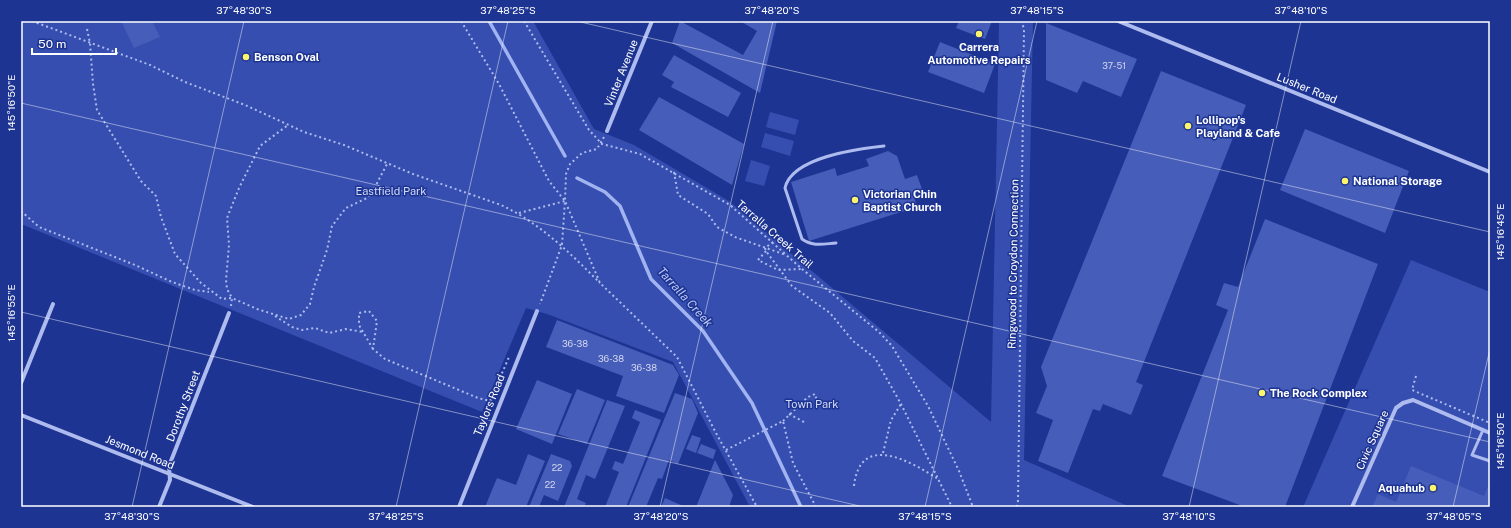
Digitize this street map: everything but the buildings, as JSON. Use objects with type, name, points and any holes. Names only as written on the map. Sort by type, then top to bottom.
[{"type":"street","name":"Vinter Avenue","points":[[606,131],[652,21]]},
{"type":"street","name":"Lusher Road","points":[[1118,21],[1490,172]]},
{"type":"street","points":[[21,383],[53,304]]},
{"type":"street","name":"Taylors Road","points":[[458,507],[537,311]]},
{"type":"street","name":"Dorothy Street","points":[[159,507],[170,480],[169,466],[229,313]]},
{"type":"street","name":"Civic Square","points":[[1352,507],[1388,422],[1396,408],[1403,403],[1413,400],[1490,432]]},
{"type":"street","name":"Jesmond Road","points":[[21,415],[253,507]]},
{"type":"lane","points":[[836,243],[816,245],[808,244],[802,239],[785,188],[787,182],[792,174],[819,160],[857,149],[884,146]]},
{"type":"lane","points":[[1483,430],[1472,455],[1490,461]]},
{"type":"path","points":[[32,21],[90,44],[150,65],[185,82],[245,105],[288,125],[344,145],[387,164],[501,205],[519,213],[562,245],[677,357],[757,507]]},
{"type":"path","points":[[461,21],[499,84],[549,181],[565,201],[600,283]]},
{"type":"path","points":[[524,21],[589,130],[602,144],[597,149],[582,153],[570,164],[566,174],[562,245],[537,311]]},
{"type":"path","name":"Ringwood to Croydon Connection","points":[[1017,507],[1024,62],[1024,30],[1022,21]]},
{"type":"path","points":[[87,29],[97,110],[141,181],[156,196],[161,217],[176,254],[211,292],[222,298],[232,298],[274,315],[290,319],[301,315],[310,304],[314,287],[328,250],[332,226],[346,208],[366,198],[376,187],[387,164]]},
{"type":"path","points":[[229,313],[232,298],[227,289],[226,280],[229,245],[228,218],[239,188],[260,146],[288,125]]},
{"type":"path","name":"Tarralla Creek Trail","points":[[602,144],[640,154],[730,205],[802,269],[879,332],[892,346],[928,406],[959,471],[973,507]]},
{"type":"path","points":[[674,172],[678,194],[708,214],[717,227],[735,237],[765,249],[788,255]]},
{"type":"path","points":[[519,213],[565,201]]},
{"type":"path","points":[[21,211],[39,228],[172,282],[195,290],[211,292]]},
{"type":"path","points":[[773,242],[765,249],[758,260],[778,270],[802,269]]},
{"type":"path","points":[[765,249],[778,270],[792,286],[830,313],[853,341],[875,358],[901,404],[952,507]]},
{"type":"path","points":[[373,349],[377,321],[369,311],[359,313],[359,325],[373,349],[385,359],[478,398],[499,404]]},
{"type":"path","points":[[274,315],[292,327],[302,330],[316,328],[329,334],[346,329],[364,332]]},
{"type":"path","points":[[1416,376],[1412,390],[1490,423]]},
{"type":"path","points":[[726,450],[783,421],[808,397],[815,394],[818,405]]},
{"type":"path","points":[[883,454],[891,420],[901,404]]},
{"type":"path","points":[[789,414],[804,422]]},
{"type":"path","points":[[783,421],[794,463],[816,507]]},
{"type":"path","points":[[854,486],[855,473],[867,457],[883,454],[915,465],[939,480]]},
{"type":"green space","name":"Eastfield Park","points":[[21,21],[533,21],[594,129],[634,145],[729,201],[991,422],[999,21],[1033,21],[1024,460],[1130,507],[750,507],[673,362],[547,314],[526,308],[482,412],[21,224]]},
{"type":"green space","points":[[770,112],[799,120],[795,135],[766,127]]},
{"type":"green space","points":[[765,133],[794,141],[790,156],[761,147]]},
{"type":"green space","points":[[751,160],[770,166],[764,186],[745,181]]},
{"type":"green space","points":[[1411,260],[1490,292],[1490,507],[1303,507]]},
{"type":"waterway","name":"Tarralla Creek","points":[[489,21],[565,156]]},
{"type":"waterway","name":"Tarralla Creek","points":[[577,178],[605,192],[620,206],[651,279],[703,331],[752,403],[801,507]]},
{"type":"place","name":"Carrera Automotive Repairs","points":[[979,34]]},
{"type":"place","name":"Benson Oval","points":[[246,57]]},
{"type":"place","name":"Lollipop's Playland & Cafe","points":[[1188,126]]},
{"type":"place","name":"National Storage","points":[[1345,181]]},
{"type":"place","name":"Victorian Chin Baptist Church","points":[[855,200]]},
{"type":"place","name":"The Rock Complex","points":[[1262,393]]},
{"type":"place","name":"Aquahub","points":[[1433,488]]},
{"type":"park label","name":"Town Park","points":[[812,404]]}]
